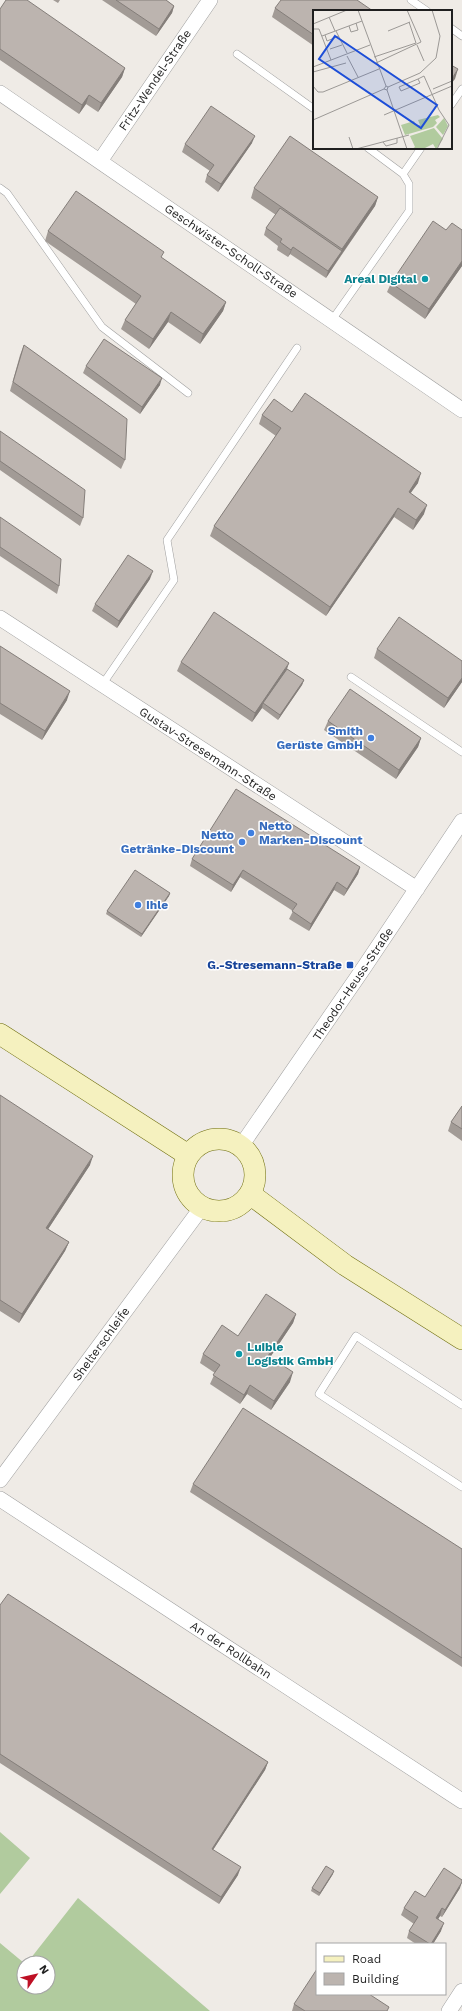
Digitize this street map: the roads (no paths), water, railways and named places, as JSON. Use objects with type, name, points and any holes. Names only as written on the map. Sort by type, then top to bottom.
[{"type":"main road","points":[[0,1034],[188,1155]]},
{"type":"main road","points":[[218,1138],[230,1140],[241,1146],[250,1156],[255,1168],[255,1182],[250,1194],[240,1204],[228,1210],[215,1211],[202,1207],[190,1198],[183,1184],[183,1169],[188,1155],[196,1146],[206,1140],[218,1138]]},
{"type":"main road","points":[[250,1194],[345,1265],[462,1339]]},
{"type":"street","name":"Fritz-Wendel-Straße","points":[[100,161],[210,0]]},
{"type":"street","name":"Geschwister-Scholl-Straße","points":[[0,93],[462,410]]},
{"type":"street","name":"Gustav-Stresemann-Straße","points":[[0,618],[417,889]]},
{"type":"street","name":"Theodor-Heuss-Straße","points":[[241,1146],[462,821]]},
{"type":"street","name":"Shelterschleife","points":[[0,1480],[202,1207]]},
{"type":"street","name":"An der Rollbahn","points":[[0,1499],[462,1800]]},
{"type":"street","points":[[449,2011],[462,1990]]},
{"type":"lane","points":[[411,0],[426,10]]},
{"type":"lane","points":[[452,29],[462,36]]},
{"type":"lane","points":[[237,54],[313,108]]},
{"type":"lane","points":[[452,104],[462,89]]},
{"type":"lane","points":[[332,320],[409,210],[409,184],[403,174],[369,149]]},
{"type":"lane","points":[[403,174],[420,149]]},
{"type":"lane","points":[[0,188],[7,193],[102,327],[188,393]]},
{"type":"lane","points":[[102,685],[174,580],[166,540],[297,348]]},
{"type":"lane","points":[[351,677],[462,752]]},
{"type":"lane","points":[[462,1405],[356,1336],[319,1394],[462,1487]]},
{"type":"place","name":"Areal Digital","points":[[425,279]]},
{"type":"place","name":"Smith Gerüste GmbH","points":[[371,738]]},
{"type":"place","name":"Netto Marken-Discount","points":[[251,833]]},
{"type":"place","name":"Netto Getränke-Discount","points":[[242,842]]},
{"type":"place","name":"Ihle","points":[[138,905]]},
{"type":"place","name":"G.-Stresemann-Straße","points":[[350,965]]},
{"type":"place","name":"Luible Logistik GmbH","points":[[239,1354]]}]
